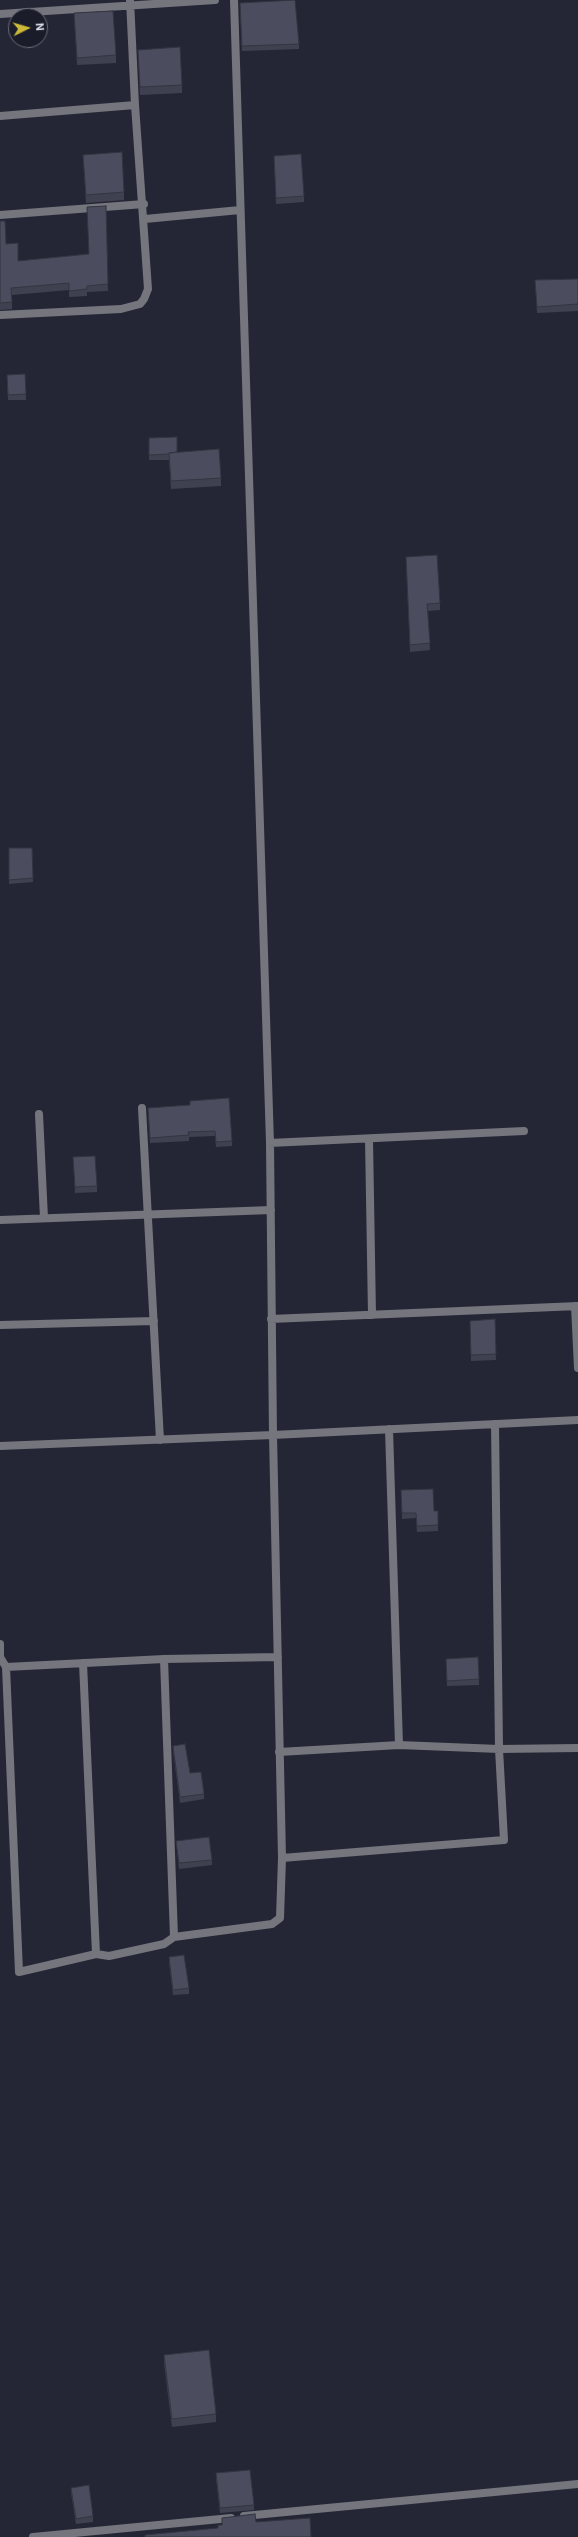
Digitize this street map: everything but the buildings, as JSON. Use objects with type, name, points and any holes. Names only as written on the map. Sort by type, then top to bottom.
[{"type":"street","points":[[0,14],[130,3],[215,0]]},
{"type":"street","points":[[0,1644],[0,1656],[6,1667],[19,1972],[96,1954],[109,1956],[164,1944],[174,1937],[272,1924],[280,1918],[282,1858],[271,1319],[270,1143],[234,0]]},
{"type":"street","points":[[0,315],[97,311],[140,304],[148,289],[144,204],[135,105],[130,3]]},
{"type":"street","points":[[0,116],[135,105]]},
{"type":"street","points":[[0,215],[144,204]]},
{"type":"street","points":[[145,219],[240,210]]},
{"type":"street","points":[[142,1108],[160,1440]]},
{"type":"street","points":[[39,1114],[44,1218]]},
{"type":"street","points":[[270,1143],[524,1131]]},
{"type":"street","points":[[369,1139],[372,1315]]},
{"type":"street","points":[[0,1220],[148,1216],[271,1210]]},
{"type":"street","points":[[271,1319],[577,1306],[578,1368]]},
{"type":"street","points":[[0,1325],[154,1321]]},
{"type":"street","points":[[0,1446],[389,1430],[578,1420]]},
{"type":"street","points":[[282,1858],[504,1840],[499,1749],[495,1424]]},
{"type":"street","points":[[389,1430],[399,1745]]},
{"type":"street","points":[[6,1667],[164,1659],[278,1657]]},
{"type":"street","points":[[164,1659],[174,1937]]},
{"type":"street","points":[[83,1663],[96,1954]]},
{"type":"street","points":[[279,1752],[399,1745],[499,1749],[578,1748]]},
{"type":"street","points":[[33,2537],[578,2484]]}]
